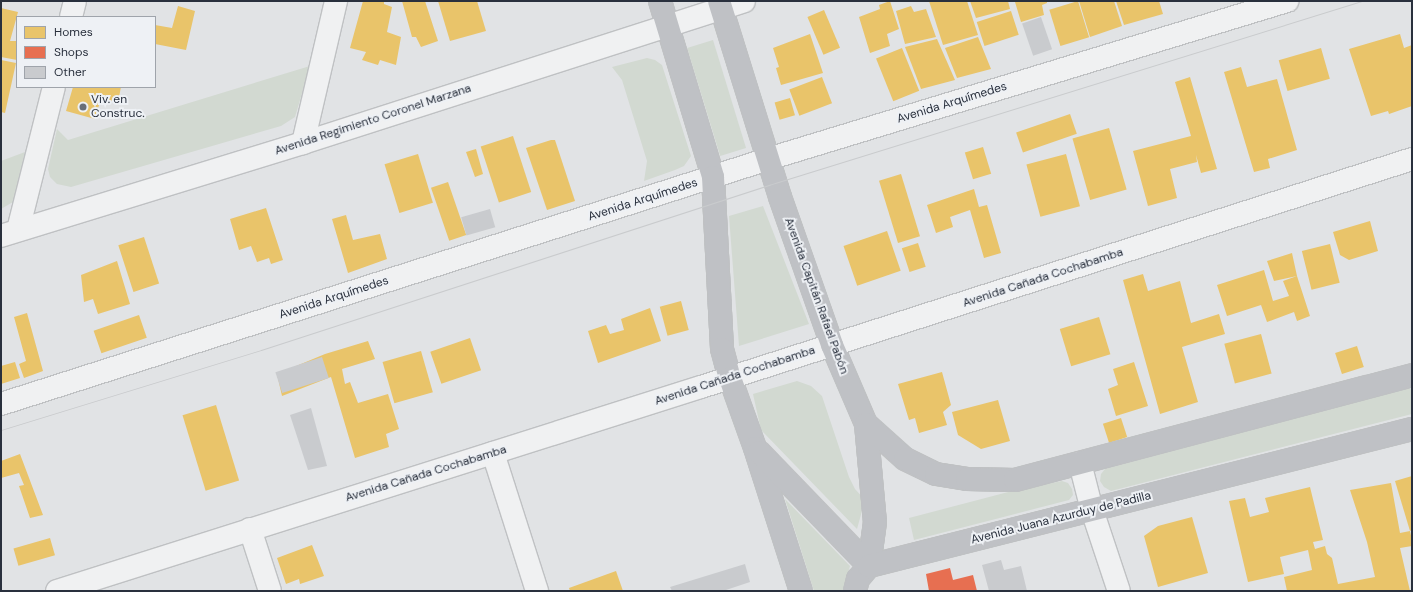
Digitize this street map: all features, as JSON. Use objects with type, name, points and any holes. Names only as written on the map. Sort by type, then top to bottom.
[{"type":"main road","points":[[660,1],[713,177],[722,349],[730,378],[755,448],[801,591]]},
{"type":"main road","name":"Avenida Capitán Rafael Pabón","points":[[720,5],[768,159],[832,345],[866,424],[875,522],[869,566],[858,579],[855,591]]},
{"type":"main road","points":[[866,424],[905,459],[936,474],[967,478],[1014,480],[1412,375]]},
{"type":"main road","name":"Avenida Juana Azurduy de Padilla","points":[[869,566],[1412,429]]},
{"type":"main road","points":[[755,448],[869,566]]},
{"type":"street","points":[[71,16],[75,1]]},
{"type":"street","points":[[303,143],[336,1]]},
{"type":"street","name":"Avenida Regimiento Coronel Marzana","points":[[10,233],[303,143],[668,26],[720,5],[744,1]]},
{"type":"street","name":"Avenida Arquímedes","points":[[1,404],[768,159],[1287,1]]},
{"type":"street","points":[[10,233],[54,88]]},
{"type":"street","name":"Avenida Cañada Cochabamba","points":[[57,591],[730,378],[1412,159]]},
{"type":"street","points":[[493,453],[537,591]]},
{"type":"street","points":[[1080,463],[1092,510],[1118,591]]},
{"type":"street","points":[[250,529],[270,591]]},
{"type":"shaded area","points":[[713,40],[746,148],[720,156],[687,48]]},
{"type":"shaded area","points":[[647,58],[655,60],[662,65],[691,156],[684,166],[644,181],[647,161],[622,80],[612,67]]},
{"type":"shaded area","points":[[310,66],[295,117],[281,126],[71,187],[57,184],[50,177],[48,169],[57,129],[68,140]]},
{"type":"shaded area","points":[[25,152],[13,202],[1,209],[1,161]]},
{"type":"shaded area","points":[[763,206],[809,324],[739,346],[729,216]]},
{"type":"shaded area","points":[[797,381],[811,386],[822,396],[849,477],[855,489],[865,500],[857,529],[761,430],[753,394]]},
{"type":"shaded area","points":[[1408,388],[1412,390],[1412,414],[1111,491],[1104,487],[1100,481],[1101,474],[1105,469]]},
{"type":"shaded area","points":[[1062,481],[1068,483],[1072,489],[1073,495],[1069,500],[914,540],[909,518],[1012,491]]},
{"type":"shaded area","points":[[785,499],[850,566],[843,591],[814,591]]},
{"type":"building: Homes","points":[[363,1],[384,1],[384,4],[392,7],[387,32],[401,37],[396,65],[380,60],[378,65],[362,60],[366,52],[350,48]]},
{"type":"building: Homes","points":[[402,1],[425,1],[438,41],[421,47],[416,37],[412,37]]},
{"type":"building: Homes","points":[[438,1],[477,1],[486,31],[450,41]]},
{"type":"building: Homes","points":[[890,1],[899,29],[887,34],[890,46],[870,53],[859,17],[880,9],[879,5]]},
{"type":"building: Homes","points":[[929,1],[967,1],[978,35],[943,45]]},
{"type":"building: Homes","points":[[970,1],[1008,1],[1010,9],[976,18]]},
{"type":"building: Homes","points":[[1047,1],[1047,3],[1042,5],[1044,15],[1021,22],[1015,2]]},
{"type":"building: Homes","points":[[1078,1],[1089,37],[1060,46],[1049,10]]},
{"type":"building: Homes","points":[[1078,1],[1089,37],[1060,46],[1049,10]]},
{"type":"building: Homes","points":[[1116,1],[1159,1],[1163,14],[1124,25]]},
{"type":"building: Homes","points":[[178,6],[195,11],[186,50],[156,44],[156,25],[172,28]]},
{"type":"building: Homes","points":[[911,6],[914,12],[926,9],[936,37],[905,44],[896,11]]},
{"type":"building: Homes","points":[[1,8],[18,12],[10,41],[16,41],[16,60],[1,57]]},
{"type":"building: Homes","points":[[824,10],[840,48],[823,55],[807,17]]},
{"type":"building: Homes","points":[[1011,11],[1019,35],[984,46],[977,22]]},
{"type":"building: Homes","points":[[810,34],[823,73],[781,85],[776,68],[779,67],[773,48]]},
{"type":"building: Homes","points":[[1400,34],[1404,48],[1412,45],[1412,106],[1389,114],[1388,111],[1371,116],[1349,49]]},
{"type":"building: Homes","points":[[978,37],[991,69],[957,78],[945,48]]},
{"type":"building: Homes","points":[[937,39],[955,80],[921,89],[905,47]]},
{"type":"building: Homes","points":[[902,48],[919,91],[893,101],[876,58]]},
{"type":"building: Homes","points":[[1321,48],[1330,79],[1288,91],[1279,60]]},
{"type":"building: Homes","points":[[1,60],[16,63],[5,113],[1,112]]},
{"type":"building: Homes","points":[[1241,67],[1247,87],[1277,79],[1297,150],[1268,159],[1270,168],[1254,172],[1224,72]]},
{"type":"building: Homes","points":[[822,77],[832,103],[799,116],[789,90]]},
{"type":"building: Homes","points":[[1190,77],[1217,169],[1201,173],[1196,155],[1197,162],[1170,169],[1177,198],[1148,206],[1133,151],[1191,136],[1175,82]]},
{"type":"building: Homes","name":"Viv. en Construc.","points":[[73,88],[121,88],[118,102],[101,98],[95,119],[66,111]]},
{"type":"building: Homes","points":[[790,98],[795,115],[780,120],[775,102]]},
{"type":"building: Homes","points":[[1070,114],[1077,134],[1023,152],[1016,133]]},
{"type":"building: Homes","points":[[1109,128],[1127,190],[1090,200],[1072,138]]},
{"type":"building: Homes","points":[[513,136],[531,192],[499,203],[481,147]]},
{"type":"building: Homes","points":[[555,140],[575,201],[547,210],[526,148]]},
{"type":"building: Homes","points":[[983,147],[991,174],[973,179],[965,153]]},
{"type":"building: Homes","points":[[476,149],[483,174],[475,177],[466,152]]},
{"type":"building: Homes","points":[[418,154],[433,203],[399,213],[385,164]]},
{"type":"building: Homes","points":[[1066,154],[1080,206],[1040,217],[1026,165]]},
{"type":"building: Homes","points":[[901,174],[920,236],[898,243],[879,181]]},
{"type":"building: Homes","points":[[448,182],[466,235],[449,241],[431,188]]},
{"type":"building: Homes","points":[[974,189],[979,207],[987,205],[1001,253],[984,258],[970,210],[950,217],[953,227],[936,233],[927,205]]},
{"type":"building: Homes","points":[[266,208],[283,260],[271,264],[269,258],[257,262],[251,246],[239,250],[230,219]]},
{"type":"building: Homes","points":[[346,215],[353,240],[380,234],[387,259],[348,273],[332,219]]},
{"type":"building: Homes","points":[[1370,221],[1378,251],[1349,260],[1340,255],[1333,232]]},
{"type":"building: Homes","points":[[887,231],[901,271],[857,286],[844,246]]},
{"type":"building: Homes","points":[[144,237],[159,284],[133,292],[118,245]]},
{"type":"building: Homes","points":[[918,243],[926,267],[910,272],[902,248]]},
{"type":"building: Homes","points":[[1330,244],[1340,283],[1312,290],[1302,251]]},
{"type":"building: Homes","points":[[1292,253],[1297,276],[1274,281],[1267,261]]},
{"type":"building: Homes","points":[[117,261],[130,304],[98,314],[93,299],[84,302],[81,275]]},
{"type":"building: Homes","points":[[1264,270],[1273,301],[1289,296],[1283,281],[1297,276],[1310,316],[1297,321],[1294,312],[1267,322],[1261,305],[1227,316],[1217,285]]},
{"type":"building: Homes","points":[[1143,274],[1148,291],[1180,281],[1191,323],[1219,314],[1225,334],[1182,347],[1198,402],[1160,414],[1123,280]]},
{"type":"building: Homes","points":[[681,301],[689,330],[668,336],[660,307]]},
{"type":"building: Homes","points":[[650,308],[661,341],[598,363],[588,331],[606,325],[610,334],[624,330],[621,319]]},
{"type":"building: Homes","points":[[27,313],[43,371],[24,378],[19,364],[26,361],[14,317]]},
{"type":"building: Homes","points":[[139,315],[147,338],[101,353],[94,331]]},
{"type":"building: Homes","points":[[1099,317],[1110,354],[1071,366],[1060,329]]},
{"type":"building: Homes","points":[[1261,334],[1272,374],[1235,383],[1224,344]]},
{"type":"building: Homes","points":[[470,338],[481,370],[441,384],[430,352]]},
{"type":"building: Homes","points":[[368,341],[375,359],[342,369],[345,384],[350,382],[358,403],[388,394],[399,429],[386,434],[389,447],[355,458],[331,377],[282,396],[277,374],[325,354]]},
{"type":"building: Homes","points":[[1357,346],[1364,367],[1342,374],[1335,353]]},
{"type":"building: Homes","points":[[421,351],[433,392],[394,403],[383,362]]},
{"type":"building: Homes","points":[[15,362],[20,378],[1,384],[1,366]]},
{"type":"building: Homes","points":[[1134,362],[1148,406],[1116,416],[1108,389],[1118,385],[1113,369]]},
{"type":"building: Homes","points":[[942,372],[951,405],[943,412],[947,425],[919,433],[915,418],[909,420],[898,384]]},
{"type":"building: Homes","points":[[998,400],[1010,441],[981,449],[958,435],[952,412]]},
{"type":"building: Homes","points":[[216,405],[239,481],[206,491],[183,415]]},
{"type":"building: Homes","points":[[1121,418],[1127,437],[1109,443],[1103,424]]},
{"type":"building: Homes","points":[[20,454],[43,515],[30,518],[19,486],[24,485],[19,473],[1,478],[1,461]]},
{"type":"building: Homes","points":[[1412,476],[1412,530],[1410,531],[1395,481]]},
{"type":"building: Homes","points":[[1391,483],[1400,533],[1410,531],[1412,540],[1412,546],[1400,548],[1410,591],[1287,591],[1284,577],[1312,570],[1308,550],[1280,557],[1284,574],[1248,582],[1229,501],[1245,498],[1250,517],[1269,512],[1265,498],[1310,487],[1323,540],[1313,542],[1315,549],[1325,546],[1327,554],[1332,558],[1338,584],[1375,577],[1367,542],[1350,490]]},
{"type":"building: Homes","points":[[1192,517],[1208,573],[1158,587],[1144,536],[1158,526]]},
{"type":"building: Homes","points":[[50,538],[55,555],[18,566],[13,548]]},
{"type":"building: Homes","points":[[312,545],[324,576],[300,584],[299,579],[286,584],[277,558]]},
{"type":"building: Homes","points":[[616,571],[623,591],[570,591],[569,588]]},
{"type":"building: Shops","points":[[950,568],[953,580],[973,575],[977,591],[929,591],[926,574]]},
{"type":"building: Other","points":[[1041,17],[1052,49],[1033,56],[1022,24]]},
{"type":"building: Other","points":[[490,209],[495,227],[466,236],[461,217]]},
{"type":"building: Other","points":[[322,357],[329,378],[282,393],[275,372]]},
{"type":"building: Other","points":[[311,408],[327,466],[308,470],[290,415]]},
{"type":"building: Other","points":[[1001,560],[1004,570],[1021,566],[1027,591],[989,591],[982,565]]},
{"type":"building: Other","points":[[745,564],[750,582],[723,591],[672,591],[670,587]]},
{"type":"tram line","points":[[1,430],[261,350],[775,183],[1362,1]]},
{"type":"place","name":"Viv. en Construc.","points":[[83,107]]}]
